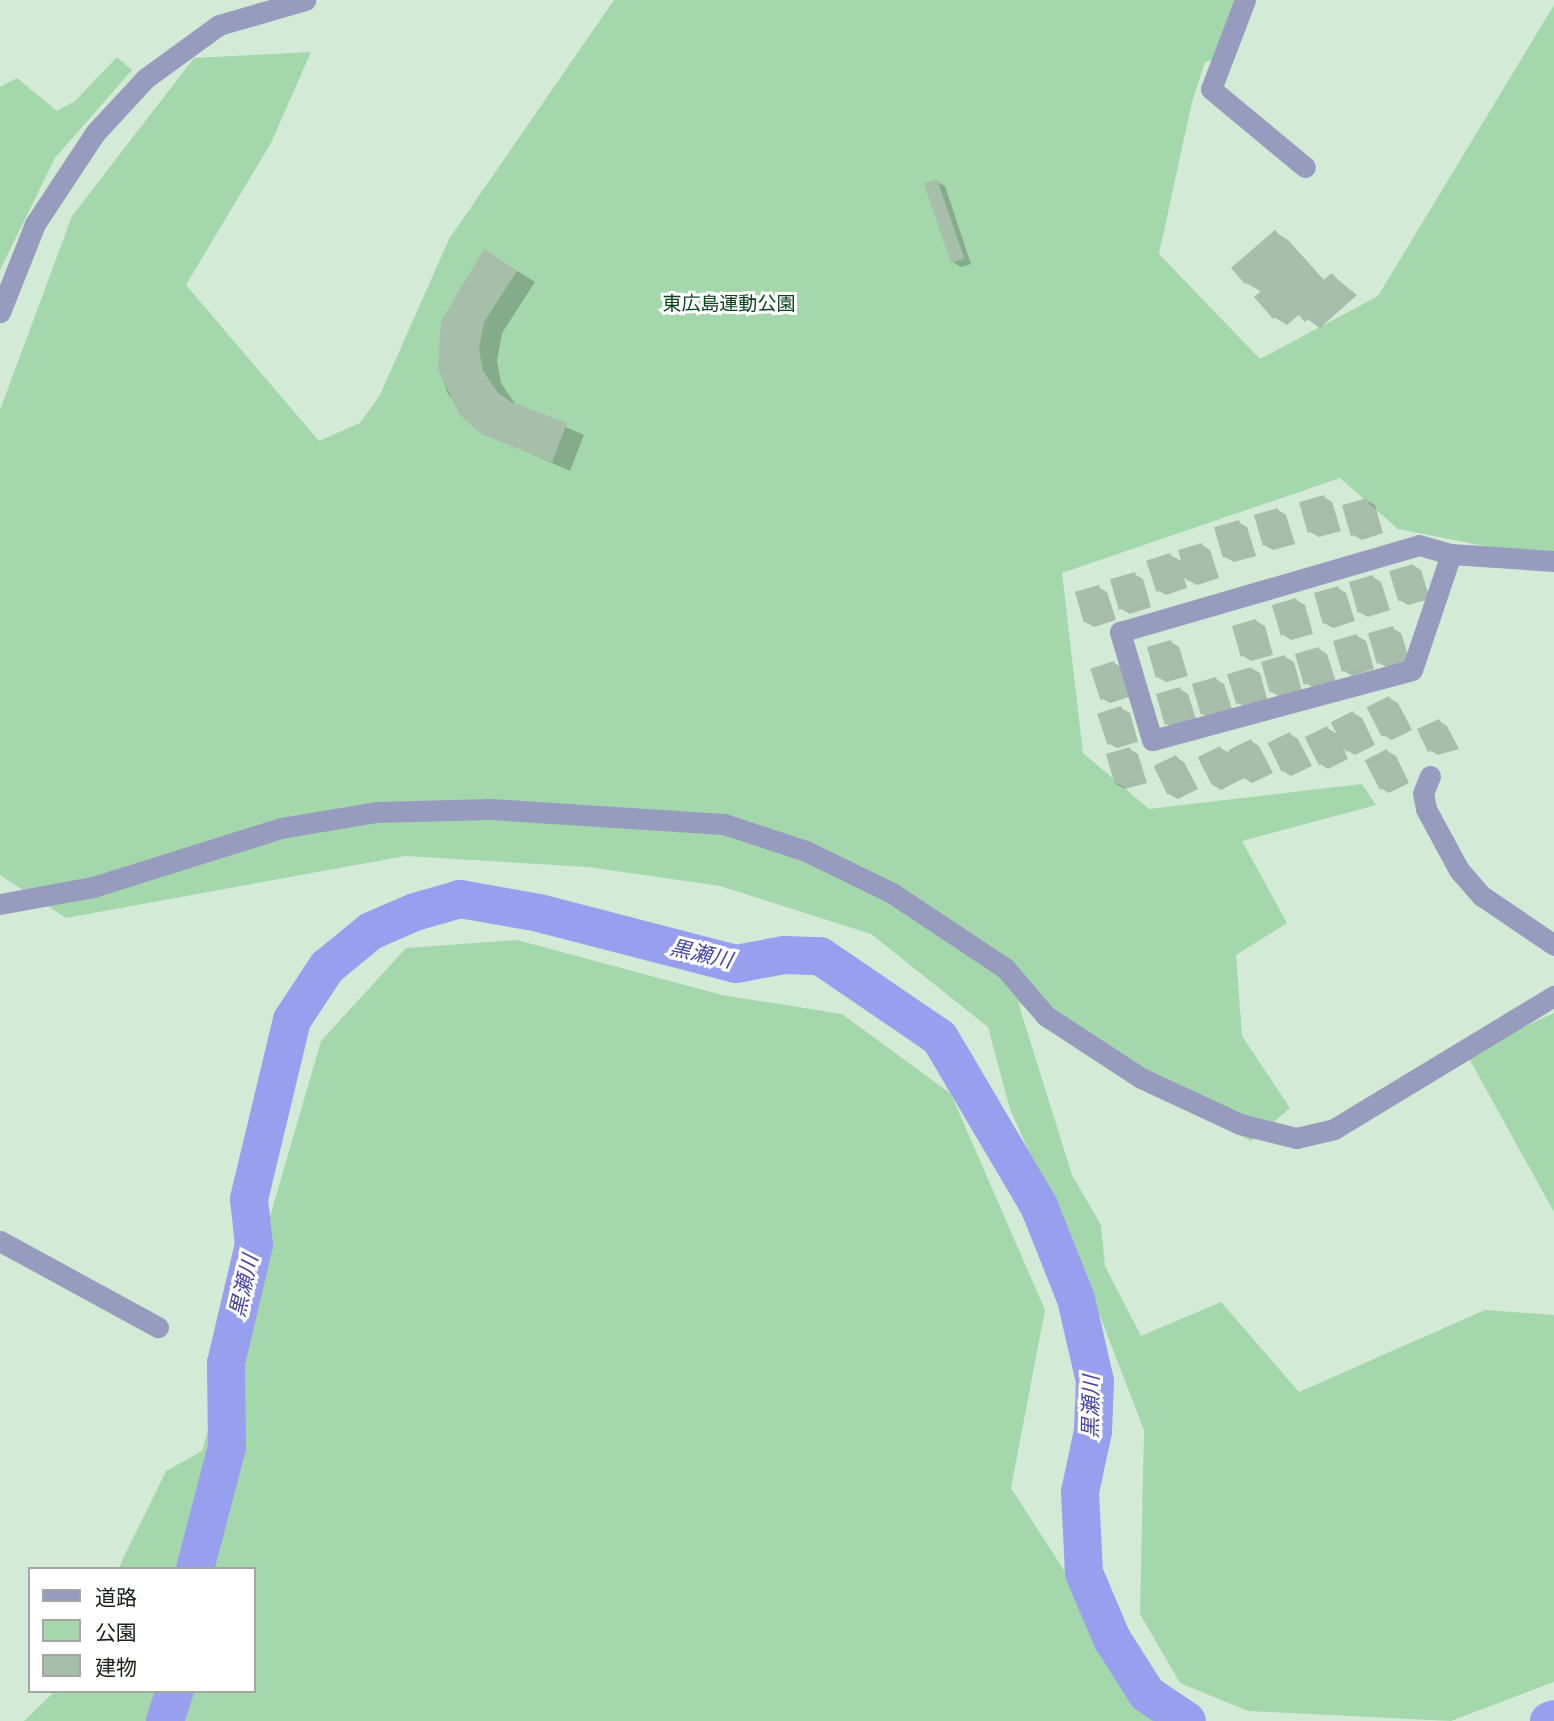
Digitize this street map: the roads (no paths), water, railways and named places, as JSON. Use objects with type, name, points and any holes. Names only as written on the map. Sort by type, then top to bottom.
[{"type":"street","points":[[0,312],[35,224],[95,133],[146,78],[219,25],[304,0]]},
{"type":"street","points":[[1245,0],[1208,77],[1211,89],[1305,167]]},
{"type":"street","points":[[1451,554],[1412,670],[1152,740],[1120,632],[1419,545],[1451,554],[1554,561]]},
{"type":"street","points":[[1430,776],[1423,793],[1426,809],[1459,870],[1482,896],[1554,945]]},
{"type":"street","points":[[0,904],[93,887],[281,828],[377,811],[490,809],[724,824],[806,851],[867,881],[1005,968],[1046,1016],[1141,1078],[1240,1124],[1296,1138],[1334,1129],[1554,996]]},
{"type":"street","points":[[0,1241],[158,1327]]},
{"type":"waterway","name":"黒瀬川","points":[[196,1567],[227,1447],[226,1363],[254,1245],[249,1199],[292,1020],[327,967],[371,931],[415,912],[460,899],[539,913],[736,964],[784,955],[820,956],[940,1038],[1039,1206],[1076,1299],[1095,1381],[1093,1431],[1080,1492],[1084,1573],[1112,1639],[1147,1694],[1187,1721]]},
{"type":"waterway","name":"黒瀬川","points":[[165,1721],[174,1693]]},
{"type":"waterway","name":"黒瀬川","points":[[1549,1721],[1554,1719]]},
{"type":"park label","name":"東広島運動公園","points":[[729,304]]}]
